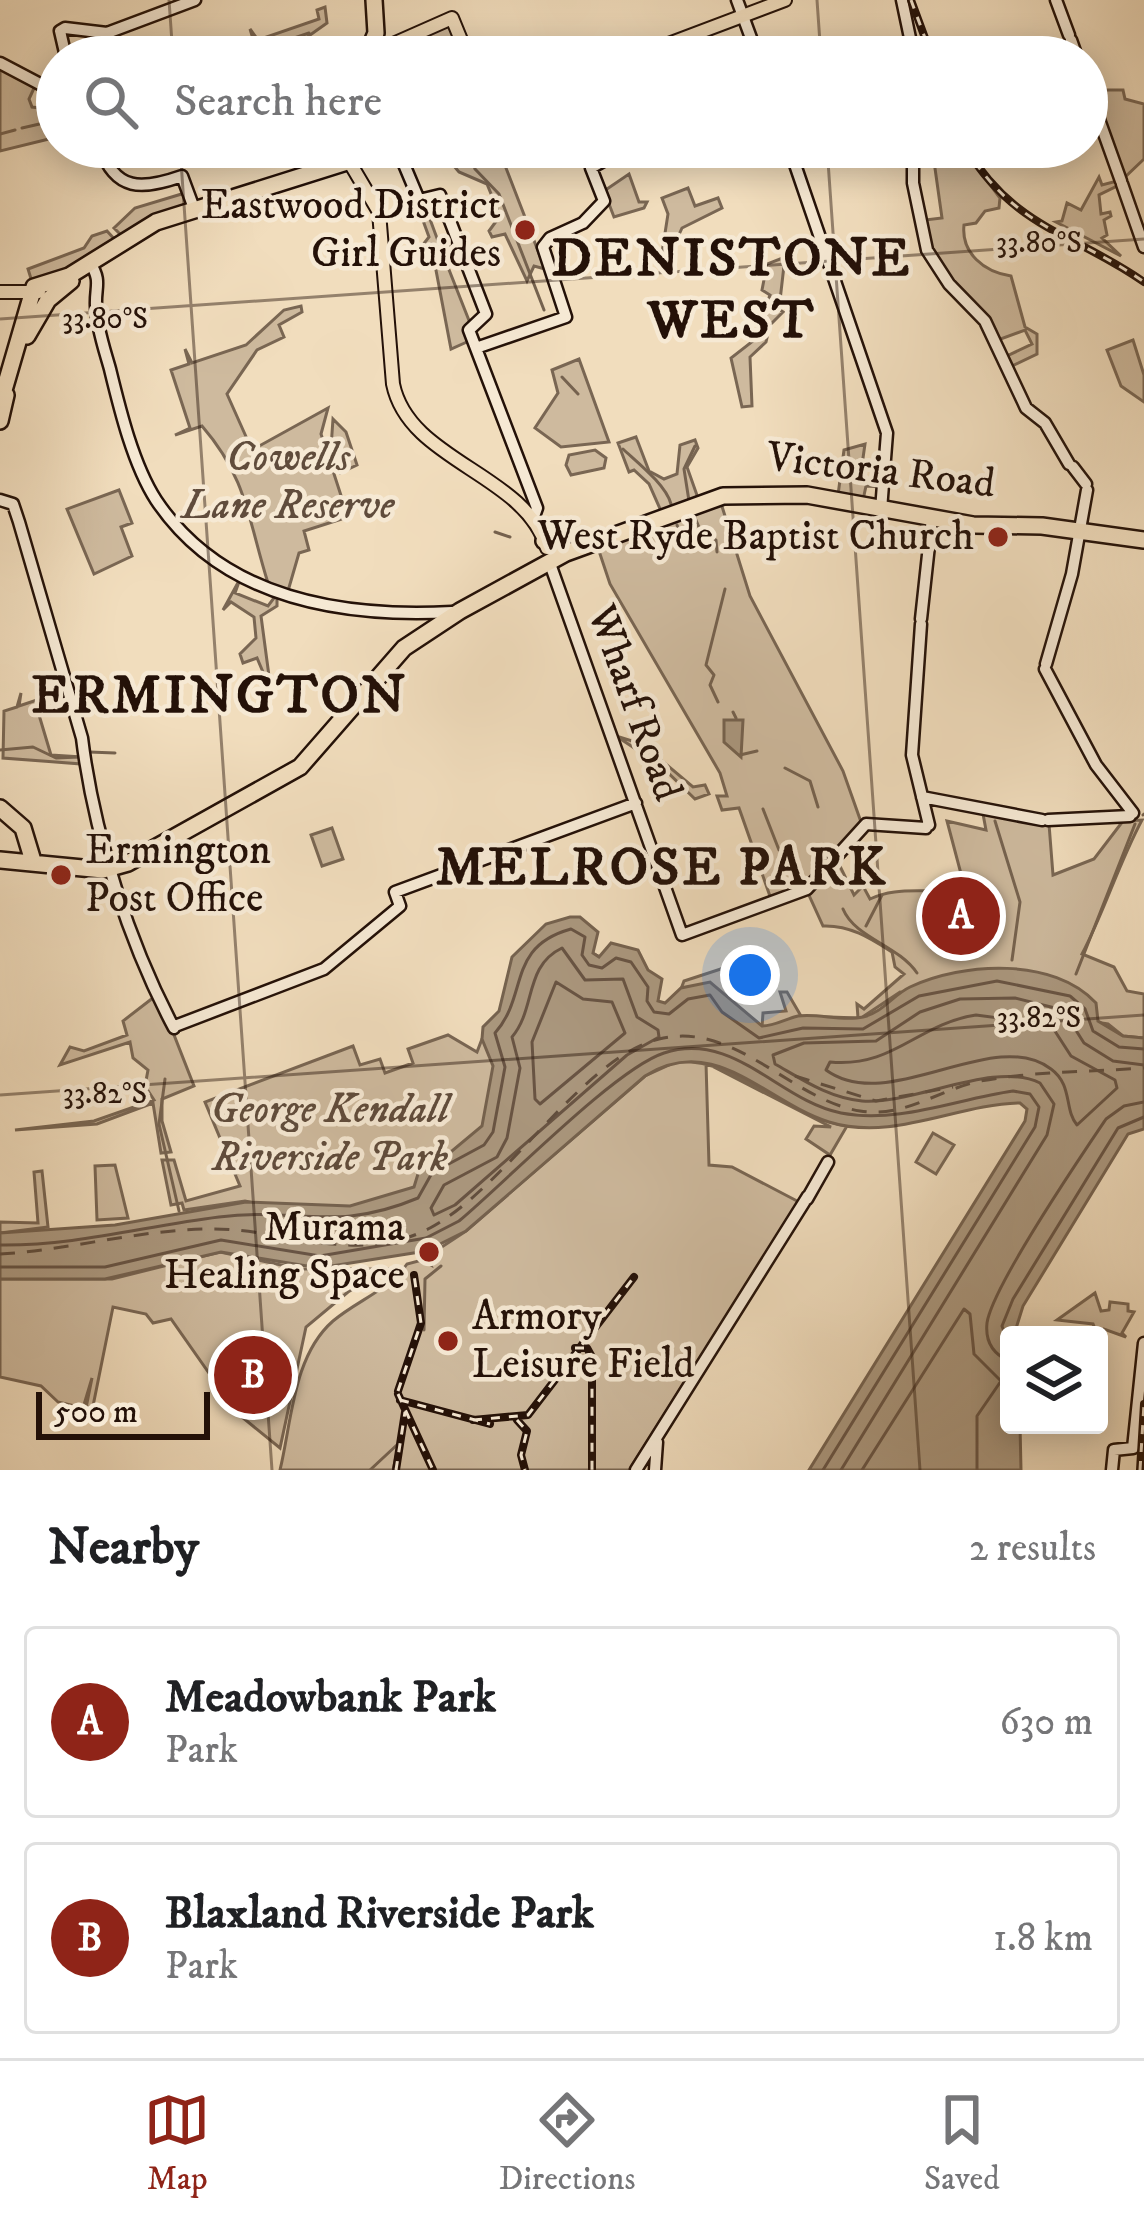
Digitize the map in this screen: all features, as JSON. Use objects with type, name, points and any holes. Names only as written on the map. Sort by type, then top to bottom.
[{"type":"highway","points":[[374,0],[374,36]]},
{"type":"highway","points":[[0,421],[36,314],[68,283],[153,224],[316,168]]},
{"type":"highway","points":[[28,292],[92,265]]},
{"type":"highway","points":[[23,344],[28,292]]},
{"type":"highway","points":[[0,404],[28,292]]},
{"type":"highway","name":"Victoria Road","points":[[108,868],[300,767],[404,648],[546,550],[729,491],[804,492],[933,516],[1142,535]]},
{"type":"highway","name":"Victoria Road","points":[[13,858],[108,868],[131,859],[297,765],[344,720],[423,619],[456,612]]},
{"type":"highway","points":[[404,648],[423,619]]},
{"type":"highway","points":[[4,817],[24,840],[13,858]]},
{"type":"highway","points":[[4,817],[25,832],[13,858]]},
{"type":"main road","points":[[688,36],[785,0]]},
{"type":"main road","points":[[411,36],[452,18],[459,36]]},
{"type":"main road","points":[[356,168],[379,212],[393,384],[402,410],[533,519],[546,550]]},
{"type":"main road","points":[[0,288],[28,292],[68,283]]},
{"type":"street","points":[[61,36],[60,31],[76,27],[107,33],[195,0]]},
{"type":"street","points":[[737,0],[750,36]]},
{"type":"street","points":[[1056,0],[1070,36]]},
{"type":"street","points":[[902,3],[909,36]]},
{"type":"street","points":[[0,63],[36,81]]},
{"type":"street","points":[[1108,145],[1144,247]]},
{"type":"street","points":[[112,168],[121,183],[138,187],[181,174],[195,212]]},
{"type":"street","points":[[406,168],[419,200],[440,195],[487,314],[469,328],[537,508],[533,519]]},
{"type":"street","points":[[475,346],[566,317],[543,247],[550,238],[583,223],[604,201],[591,168]]},
{"type":"street","points":[[913,168],[927,250],[949,284],[987,324],[1026,408],[1045,423],[1086,487],[1072,574],[1046,666],[1096,765],[1136,815]]},
{"type":"street","points":[[798,174],[887,433],[881,508]]},
{"type":"street","points":[[92,265],[100,283],[96,309],[107,358],[140,462],[154,496],[195,548],[242,576],[325,607],[423,619]]},
{"type":"street","points":[[4,501],[82,738],[85,774],[108,868],[174,1025],[324,969],[400,906],[395,892],[636,802]]},
{"type":"street","points":[[933,516],[912,758],[922,797],[1045,820],[1136,815]]},
{"type":"street","name":"Wharf Road","points":[[546,550],[682,935],[807,889],[866,824],[928,826],[922,797]]},
{"type":"street","points":[[638,1470],[828,1162]]},
{"type":"street","points":[[1112,1470],[1114,1450],[1132,1450],[1144,1342]]},
{"type":"street","points":[[655,1470],[657,1439]]},
{"type":"green space","points":[[325,7],[327,23],[309,36],[270,36],[319,19],[317,10]]},
{"type":"green space","points":[[448,22],[454,36],[421,36]]},
{"type":"green space","points":[[0,65],[35,86],[29,99],[36,107],[36,142],[0,151]]},
{"type":"green space","points":[[1108,90],[1123,90],[1125,99],[1144,104],[1144,159],[1125,177],[1108,132]]},
{"type":"green space","points":[[456,168],[506,168],[545,269],[534,266],[527,281],[505,234],[492,237],[489,231],[500,216],[487,184]]},
{"type":"green space","points":[[935,168],[978,168],[1000,198],[999,208],[964,225],[966,244],[976,260],[1011,276],[1025,327],[1037,334],[1037,354],[1012,366],[1007,356],[1032,344],[1025,330],[998,340],[930,250],[925,220],[942,218]]},
{"type":"green space","points":[[629,174],[639,202],[647,202],[644,208],[614,217],[604,191]]},
{"type":"green space","points":[[1099,177],[1102,185],[1117,181],[1119,185],[1099,195],[1101,214],[1110,212],[1111,216],[1104,220],[1107,235],[1102,238],[1121,256],[1056,222],[1062,221],[1067,203],[1081,210]]},
{"type":"green space","points":[[688,188],[695,206],[718,198],[722,208],[682,228],[667,261],[661,259],[668,214],[662,198]]},
{"type":"green space","points":[[185,193],[189,208],[122,236],[114,228],[135,208]]},
{"type":"green space","points":[[424,203],[441,249],[455,245],[459,250],[444,257],[470,323],[465,327],[469,341],[451,349],[431,244],[422,246],[429,237],[417,204]]},
{"type":"green space","points":[[107,231],[117,242],[72,271],[32,282],[28,269],[84,248],[92,236]]},
{"type":"green space","points":[[785,257],[779,309],[783,312],[770,325],[766,342],[750,357],[752,406],[742,407],[731,358],[753,341],[742,331],[754,337],[770,295],[762,290],[767,264]]},
{"type":"green space","name":"Cowells Lane Reserve","points":[[301,306],[302,312],[279,325],[284,337],[257,350],[227,394],[252,450],[328,408],[321,434],[348,517],[304,531],[309,550],[299,553],[288,591],[268,583],[244,500],[217,445],[202,426],[175,435],[190,428],[171,370],[189,364],[185,349],[192,363],[246,345],[284,310]]},
{"type":"green space","points":[[1133,340],[1144,375],[1144,402],[1121,386],[1107,350]]},
{"type":"green space","points":[[579,359],[609,442],[561,447],[535,428],[558,393],[552,370]]},
{"type":"green space","points":[[333,419],[346,432],[357,465],[340,473],[331,448]]},
{"type":"green space","points":[[636,437],[649,471],[664,479],[677,474],[680,445],[695,440],[698,448],[687,467],[698,498],[661,511],[649,484],[634,470],[629,472],[618,443]]},
{"type":"green space","points":[[865,444],[860,479],[881,482],[880,487],[866,486],[863,500],[838,495],[844,450]]},
{"type":"green space","points":[[595,450],[606,458],[604,468],[571,475],[566,465],[569,455]]},
{"type":"green space","points":[[119,490],[132,523],[121,527],[132,556],[94,574],[67,509]]},
{"type":"green space","points":[[720,500],[750,596],[843,771],[861,822],[803,888],[771,899],[739,808],[722,810],[717,796],[727,796],[720,773],[610,584],[597,545]]},
{"type":"green space","points":[[240,579],[235,593],[268,606],[277,594],[277,606],[261,616],[271,691],[257,658],[243,663],[240,654],[256,638],[254,617],[231,602],[223,610]]},
{"type":"green space","points":[[64,691],[36,705],[51,755],[81,757],[82,764],[3,758],[4,711],[17,707],[21,693],[19,706]]},
{"type":"green space","points":[[616,736],[642,744],[693,787],[705,785],[709,794],[695,799],[660,765]]},
{"type":"green space","points":[[983,814],[1049,824],[1053,875],[1094,859],[1123,821],[1142,820],[1082,954],[1114,967],[1127,991],[1144,994],[1144,1038],[1123,1036],[1108,1024],[900,992],[864,1016],[870,1027],[762,1027],[763,1013],[786,1011],[780,992],[787,992],[801,1016],[858,1018],[857,1004],[864,1009],[904,974],[895,967],[892,952],[876,942],[851,930],[823,926],[808,893],[838,862],[854,895],[863,886],[870,899],[964,885],[947,821],[986,830]]},
{"type":"green space","points":[[332,828],[343,859],[322,866],[311,835]]},
{"type":"green space","name":"George Kendall Riverside Park","points":[[592,953],[600,957],[540,1088],[438,1186],[338,1221],[245,1201],[184,1210],[182,1203],[171,1205],[162,1160],[174,1160],[186,1201],[240,1186],[205,1102],[353,1046],[360,1065],[380,1059],[385,1073],[413,1063],[408,1049],[448,1035],[477,1052],[482,1039]]},
{"type":"green space","points":[[733,965],[743,975],[726,1005],[681,989],[684,981]]},
{"type":"green space","points":[[158,994],[194,1086],[162,1099],[162,1121],[171,1152],[161,1153],[153,1103],[97,1124],[15,1130],[94,1121],[154,1100],[145,1086],[148,1070],[133,1058],[130,1042],[60,1065],[70,1047],[84,1051],[127,1035],[123,1021]]},
{"type":"green space","points":[[678,1061],[706,1065],[709,1165],[732,1167],[799,1202],[629,1470],[280,1470],[302,1370],[333,1321],[391,1281],[407,1264],[422,1260],[431,1265],[428,1256],[466,1231],[645,1076]]},
{"type":"green space","points":[[714,1067],[803,1112],[847,1126],[830,1155],[806,1139],[814,1126],[831,1127]]},
{"type":"green space","points":[[933,1133],[954,1145],[936,1174],[916,1162]]},
{"type":"green space","points":[[115,1165],[128,1218],[97,1220],[95,1166]]},
{"type":"green space","points":[[42,1171],[48,1227],[0,1233],[0,1222],[38,1223],[34,1172]]},
{"type":"green space","points":[[220,1252],[300,1269],[388,1269],[348,1292],[306,1327],[280,1448],[237,1413],[171,1319],[153,1323],[146,1314],[113,1307],[93,1406],[86,1408],[92,1378],[83,1408],[58,1402],[41,1386],[0,1377],[0,1279],[112,1279]]},
{"type":"green space","points":[[1095,1293],[1101,1311],[1109,1310],[1110,1302],[1128,1304],[1128,1311],[1134,1312],[1122,1333],[1126,1337],[1108,1330],[1108,1326],[1057,1320]]},
{"type":"water","points":[[724,720],[743,720],[741,757],[724,742]]},
{"type":"water","points":[[580,917],[598,932],[593,953],[599,957],[611,943],[638,950],[648,970],[662,979],[658,1001],[665,1003],[681,988],[710,982],[762,1026],[798,1016],[863,1017],[931,979],[1007,968],[1033,971],[1078,988],[1096,1003],[1098,1021],[1123,1036],[1144,1038],[1144,1129],[1128,1134],[1023,1306],[1017,1326],[1000,1326],[1000,1434],[1020,1434],[1021,1470],[809,1470],[1025,1121],[1027,1109],[1020,1103],[901,1125],[853,1127],[806,1112],[717,1066],[670,1065],[645,1076],[466,1231],[426,1251],[319,1268],[221,1252],[105,1279],[0,1279],[0,1233],[115,1225],[246,1202],[350,1206],[414,1187],[421,1164],[452,1151],[482,1126],[493,1066],[482,1039],[483,1027],[499,1011],[512,957],[546,924]]},
{"type":"waterway","points":[[300,36],[309,33]]},
{"type":"waterway","points":[[22,128],[36,125]]},
{"type":"waterway","points":[[0,134],[15,130]]},
{"type":"waterway","points":[[475,168],[499,194],[544,310]]},
{"type":"waterway","points":[[562,377],[578,394]]},
{"type":"waterway","points":[[689,501],[684,469],[695,446]]},
{"type":"waterway","points":[[623,449],[658,482],[671,504]]},
{"type":"waterway","points":[[693,513],[701,532],[716,540],[717,552]]},
{"type":"waterway","points":[[677,525],[685,546]]},
{"type":"waterway","points":[[495,532],[510,537]]},
{"type":"waterway","points":[[718,702],[710,685],[714,675],[706,665],[725,589]]},
{"type":"waterway","points":[[733,712],[736,718]]},
{"type":"waterway","points":[[0,750],[33,747],[56,758],[79,757]]},
{"type":"waterway","points":[[740,755],[757,751]]},
{"type":"waterway","points":[[89,752],[115,753]]},
{"type":"waterway","points":[[785,768],[810,781],[818,807]]},
{"type":"waterway","points":[[763,809],[779,850]]},
{"type":"waterway","points":[[995,821],[1020,902],[1012,960]]},
{"type":"waterway","points":[[1076,974],[1135,824]]},
{"type":"waterway","points":[[866,926],[882,895]]},
{"type":"waterway","points":[[843,909],[857,927],[917,973]]},
{"type":"waterway","points":[[165,1079],[159,1124],[179,1211]]},
{"type":"waterway","points":[[424,1330],[425,1279],[441,1266]]},
{"type":"waterway","points":[[370,1470],[399,1443]]},
{"type":"waterway","points":[[393,1470],[399,1443]]},
{"type":"ferry route","points":[[0,1254],[207,1229],[347,1245],[402,1239],[459,1209],[602,1071],[630,1051],[659,1039],[687,1036],[713,1041],[835,1104],[860,1111],[907,1107],[981,1081],[1144,1068]]},
{"type":"ferry route","points":[[795,1076],[876,1101],[953,1087]]},
{"type":"railway","points":[[911,0],[924,36]]},
{"type":"railway","points":[[980,168],[1025,213],[1144,282]]},
{"type":"railway","points":[[398,1391],[421,1323],[414,1275]]},
{"type":"railway","points":[[473,1420],[528,1415],[634,1277]]},
{"type":"railway","points":[[575,1348],[587,1348],[592,1357],[592,1470]]},
{"type":"railway","points":[[398,1394],[433,1470]]},
{"type":"railway","points":[[400,1400],[490,1424]]},
{"type":"railway","points":[[1140,1470],[1144,1404]]},
{"type":"railway","points":[[396,1470],[405,1412]]},
{"type":"railway","points":[[517,1420],[527,1431],[521,1455],[525,1470]]},
{"type":"place","name":"Eastwood District Girl Guides","points":[[525,230]]},
{"type":"place","name":"West Ryde Baptist Church","points":[[998,537]]},
{"type":"place","name":"Ermington Post Office","points":[[61,875]]},
{"type":"place","name":"Meadowbank Park","points":[[961,916]]},
{"type":"place","name":"Murama Healing Space","points":[[429,1252]]},
{"type":"place","name":"Armory Leisure Field","points":[[448,1341]]},
{"type":"place","name":"Blaxland Riverside Park","points":[[253,1375]]},
{"type":"district","name":"DENISTONE WEST","points":[[732,290]]},
{"type":"district","name":"ERMINGTON","points":[[220,696]]},
{"type":"district","name":"MELROSE PARK","points":[[662,868]]}]
